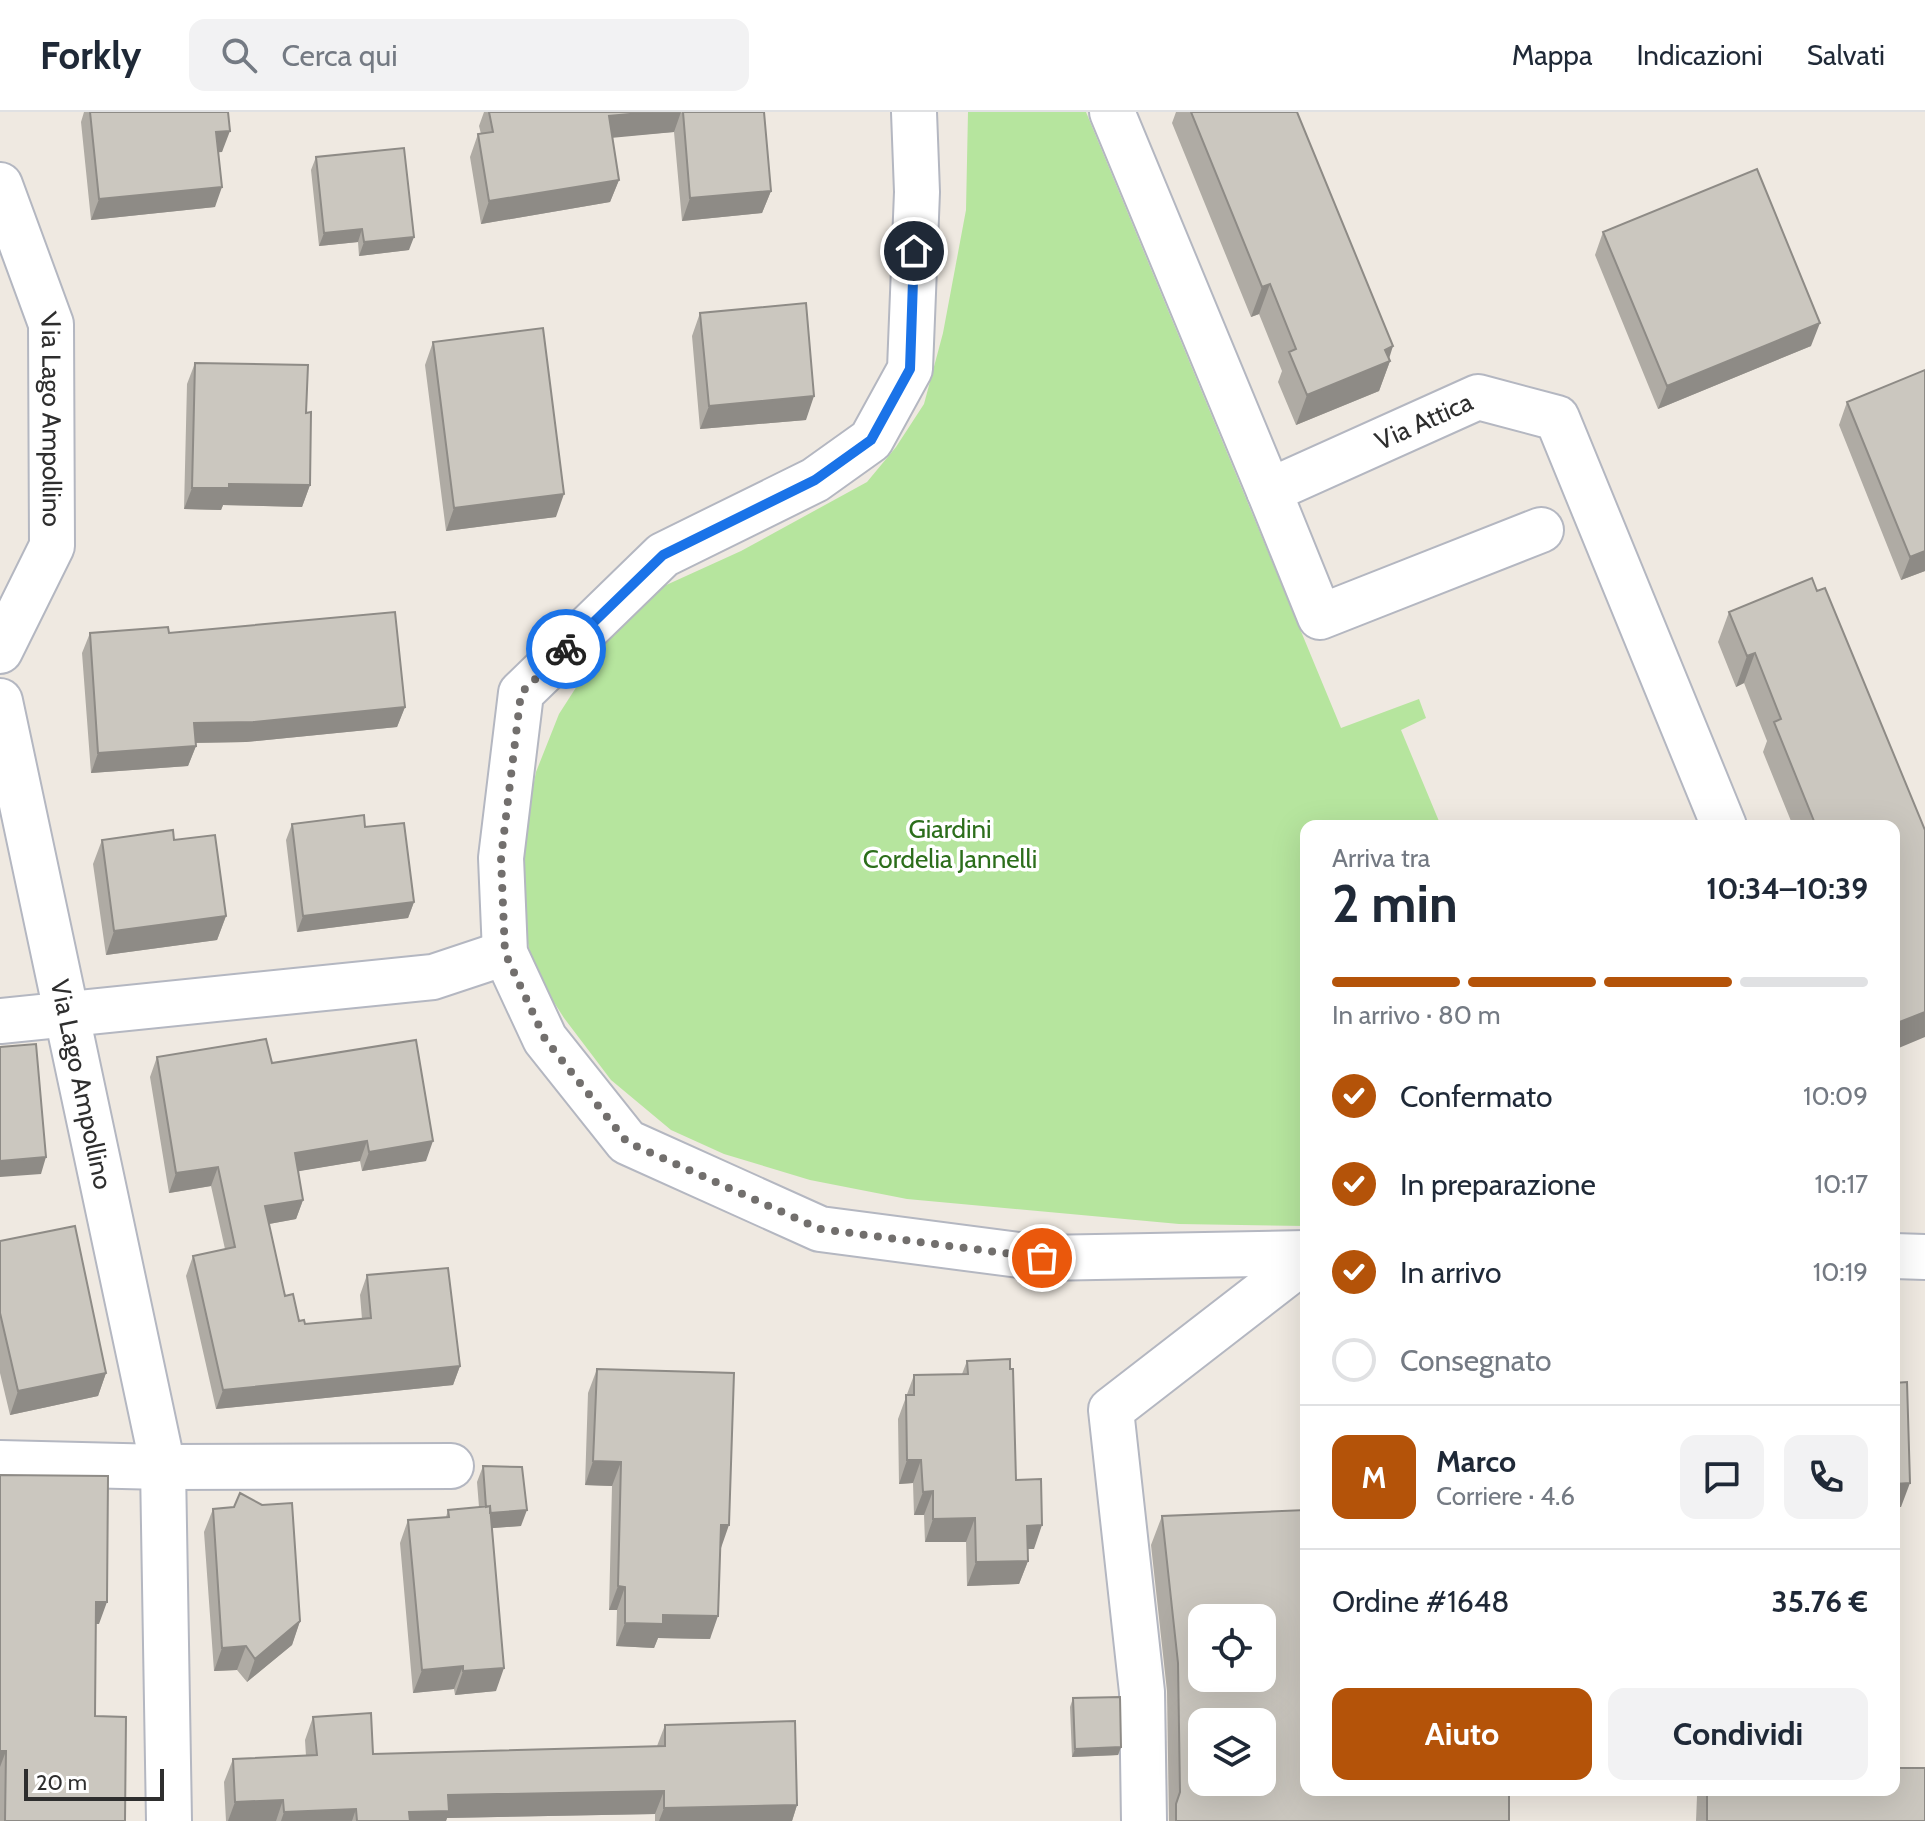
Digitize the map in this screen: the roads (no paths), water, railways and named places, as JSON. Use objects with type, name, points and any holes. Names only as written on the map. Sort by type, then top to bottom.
[{"type":"street","points":[[914,112],[917,192],[910,369],[871,440],[815,480],[663,555],[521,693],[501,858],[505,953],[545,1039],[627,1142],[820,1229],[1042,1258],[1300,1256]]},
{"type":"street","points":[[1112,112],[1320,617],[1541,530]]},
{"type":"street","name":"Via Lago Ampollino","points":[[0,185],[51,324],[52,546],[0,651]]},
{"type":"street","name":"Via Attica","points":[[1269,491],[1478,397],[1557,418],[1722,820]]},
{"type":"street","name":"Via Lago Ampollino","points":[[0,701],[163,1467],[169,1821]]},
{"type":"street","points":[[0,1021],[433,977],[505,953]]},
{"type":"street","points":[[1900,1256],[1925,1257]]},
{"type":"street","points":[[1144,1821],[1142,1692],[1111,1410],[1300,1261]]},
{"type":"street","points":[[0,1463],[163,1467],[451,1466]]},
{"type":"park label","name":"Giardini Cordelia Jannelli","points":[[950,844]]}]
